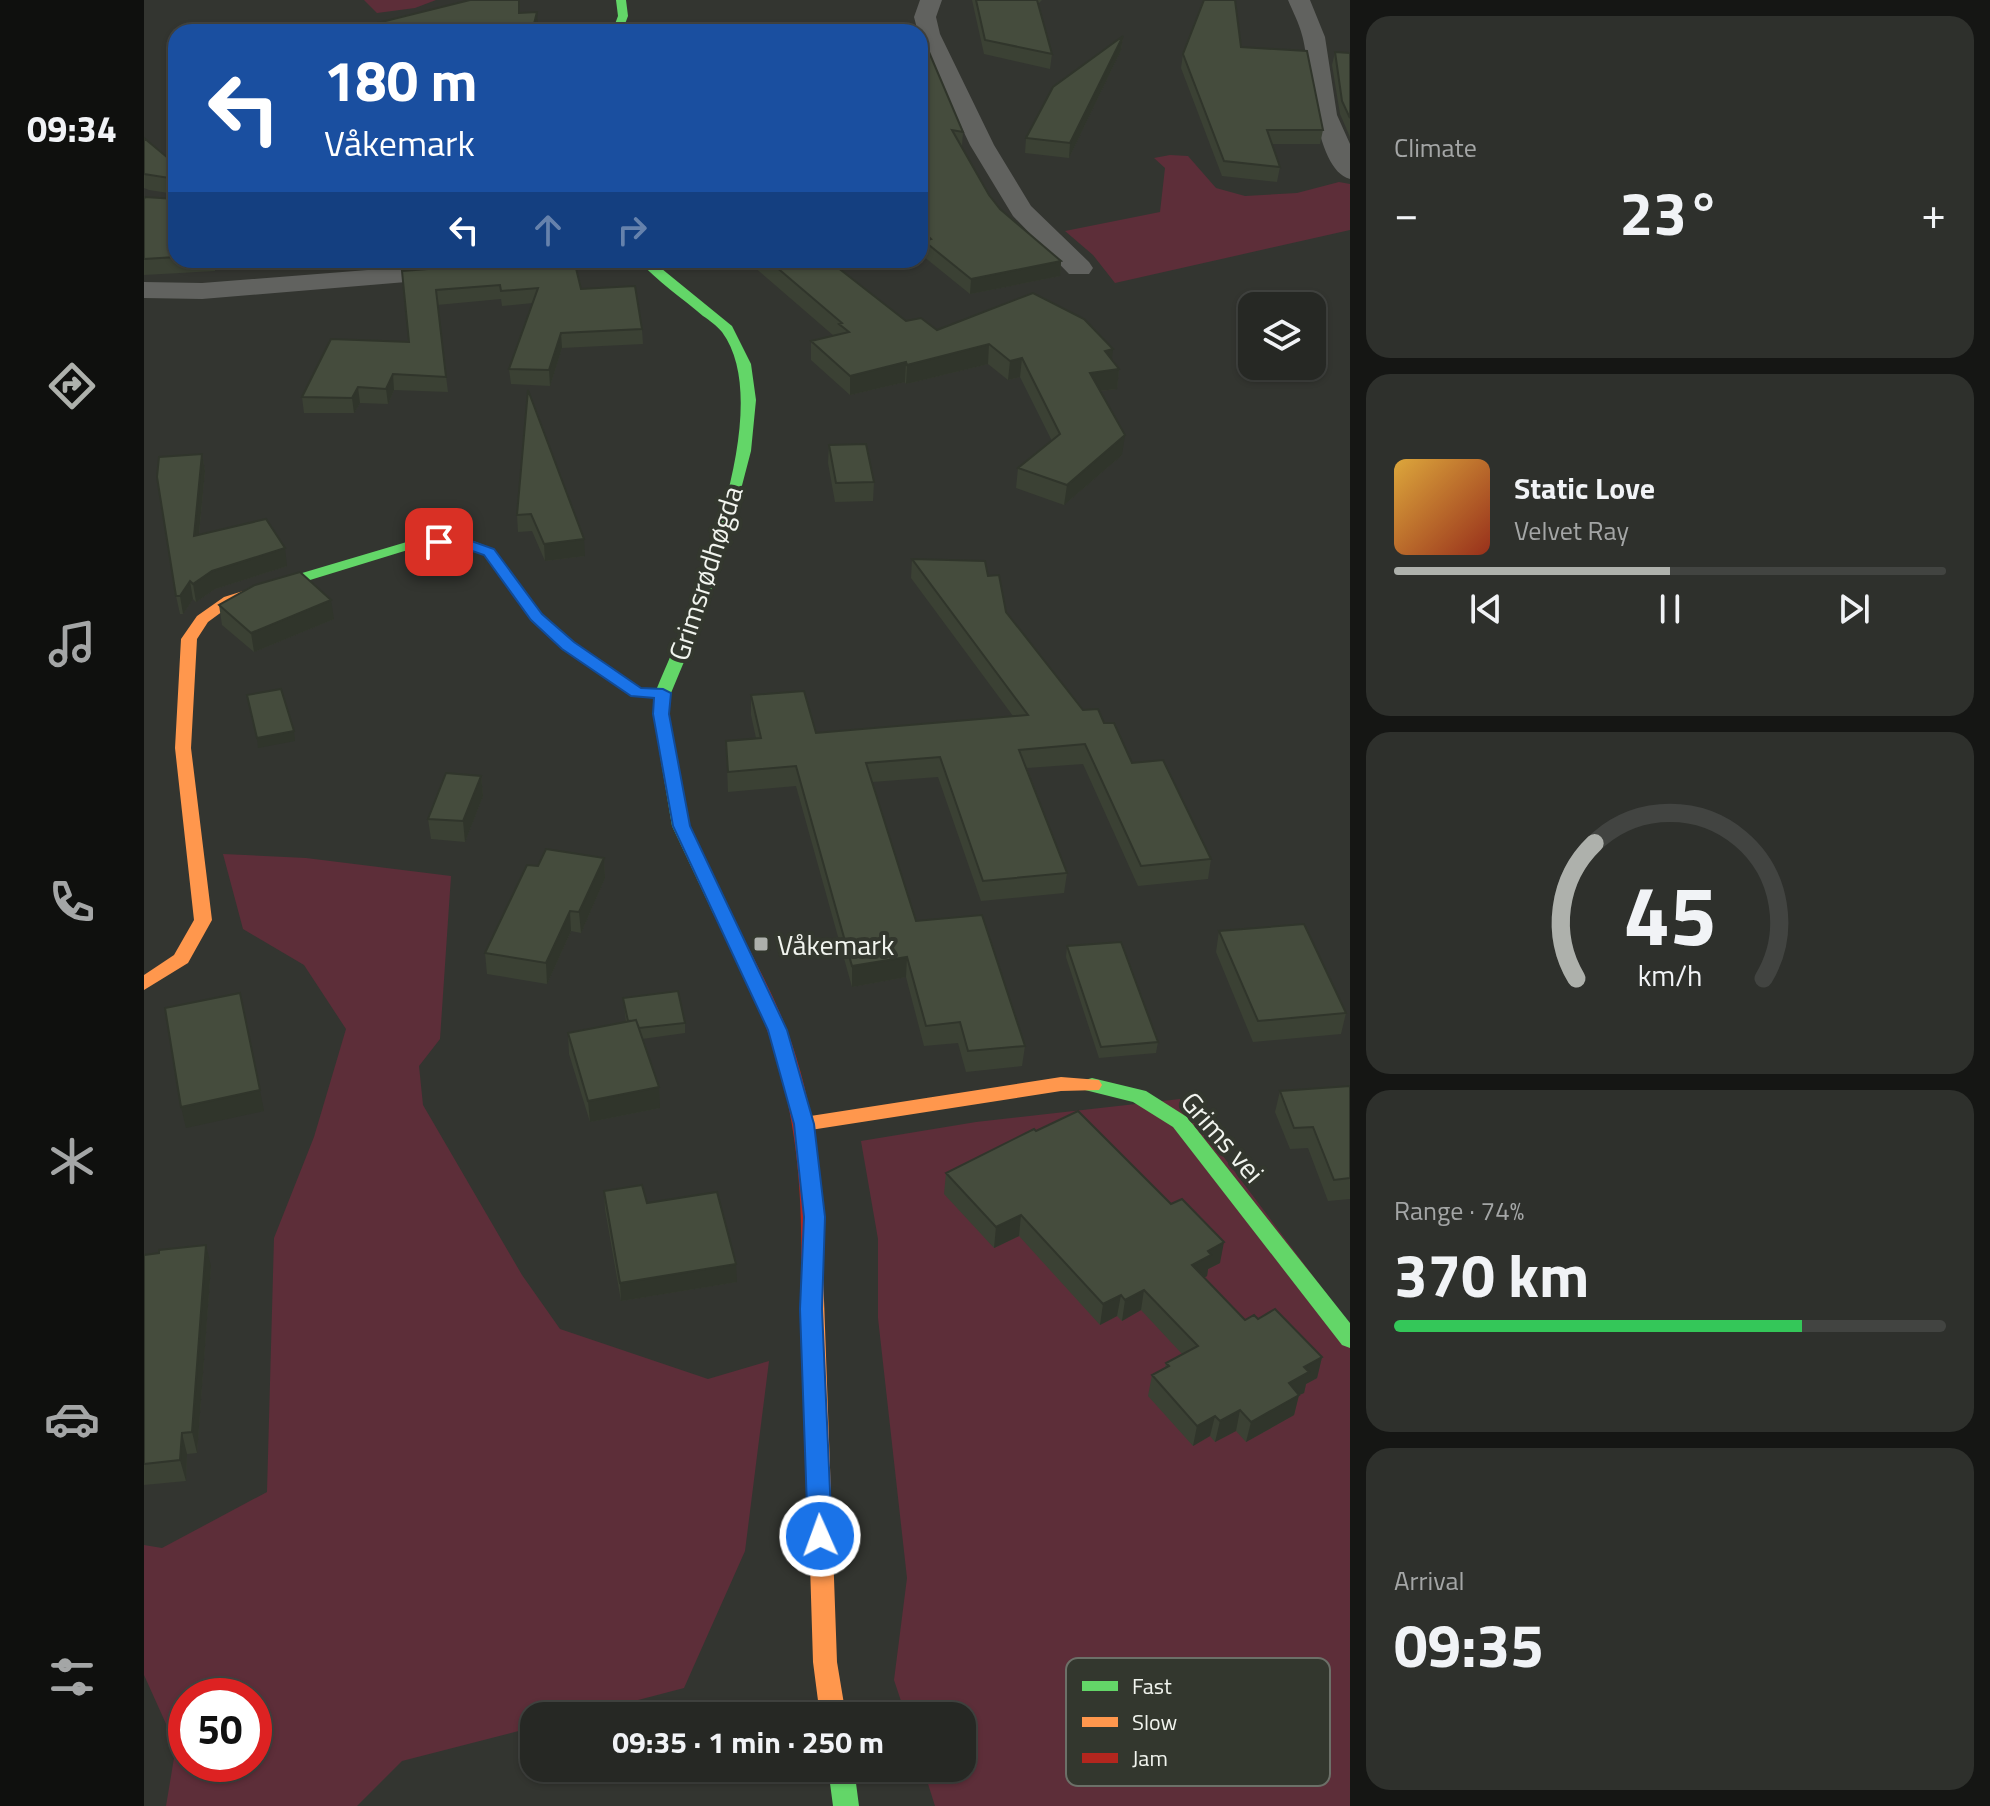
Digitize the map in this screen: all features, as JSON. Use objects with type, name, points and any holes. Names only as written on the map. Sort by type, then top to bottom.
[{"type":"main road","points":[[620,24],[623,16],[621,0]]},
{"type":"main road","name":"Grimsrødhøgda","points":[[654,268],[727,329],[744,364],[749,400],[744,451],[721,539],[698,609],[663,693],[661,714],[681,826],[777,1030],[804,1124],[814,1217],[811,1309],[825,1662],[831,1702]]},
{"type":"main road","points":[[144,984],[169,970],[185,954],[198,938],[203,920],[183,748],[186,672],[189,639],[202,619],[220,605],[275,585],[410,545],[463,542],[489,552],[537,617],[568,645],[637,693],[663,693]]},
{"type":"main road","name":"Grims vei","points":[[804,1124],[1061,1084],[1095,1084],[1138,1093],[1162,1106],[1180,1122],[1350,1339]]},
{"type":"main road","points":[[843,1782],[846,1806]]},
{"type":"street","points":[[927,24],[925,14],[931,0]]},
{"type":"street","points":[[1299,0],[1314,37],[1325,115],[1350,171]]},
{"type":"street","points":[[928,29],[930,39],[973,125],[1020,209],[1045,239],[1079,268]]},
{"type":"street","points":[[144,290],[202,291],[503,268]]},
{"type":"shaded area","points":[[364,0],[436,0],[415,8],[377,13]]},
{"type":"shaded area","points":[[1188,156],[1216,188],[1245,196],[1297,193],[1339,182],[1350,184],[1350,230],[1115,283],[1093,255],[1065,231],[1160,212],[1165,168],[1154,158]]},
{"type":"shaded area","points":[[223,854],[306,858],[451,876],[440,1039],[419,1066],[423,1105],[522,1275],[560,1329],[708,1379],[769,1361],[745,1551],[684,1688],[630,1702],[520,1702],[520,1731],[402,1761],[357,1806],[166,1806],[170,1782],[272,1782],[272,1678],[168,1678],[168,1728],[144,1675],[144,1545],[162,1548],[267,1492],[274,1238],[314,1137],[346,1029],[304,965],[243,929]]},
{"type":"shaded area","points":[[1180,1099],[1350,1325],[1350,1806],[935,1806],[927,1782],[976,1782],[976,1702],[901,1702],[894,1680],[907,1578],[878,1318],[878,1239],[861,1141],[976,1122]]},
{"type":"building","points":[[470,0],[519,0],[519,13],[537,12],[534,24],[373,24]]},
{"type":"building","points":[[976,0],[1037,0],[1052,54],[985,40]]},
{"type":"building","points":[[1204,0],[1235,0],[1241,47],[1307,51],[1323,130],[1267,130],[1280,167],[1224,161],[1183,54]]},
{"type":"building","points":[[1123,36],[1070,143],[1026,138],[1053,87]]},
{"type":"building","points":[[928,50],[963,132],[952,130],[989,195],[1000,209],[1061,261],[971,279],[928,244],[931,239],[928,236]]},
{"type":"building","points":[[1335,52],[1350,53],[1350,118],[1342,101]]},
{"type":"building","points":[[144,138],[168,158],[168,178],[144,174]]},
{"type":"building","points":[[145,197],[168,199],[168,258],[144,259]]},
{"type":"building","points":[[576,268],[581,289],[635,286],[642,329],[561,333],[549,370],[509,369],[538,288],[501,291],[500,285],[436,290],[446,377],[393,374],[386,389],[358,387],[352,398],[302,397],[331,339],[409,342],[402,271]]},
{"type":"building","points":[[777,268],[838,268],[906,321],[921,318],[937,330],[1033,293],[1084,319],[1113,349],[1105,351],[1119,369],[1090,373],[1125,435],[1067,485],[1018,468],[1060,434],[1022,358],[1010,361],[989,344],[850,376],[811,341],[849,332],[839,324],[842,323]]},
{"type":"building","points":[[528,390],[584,539],[544,544],[531,514],[517,515]]},
{"type":"building","points":[[866,444],[874,482],[836,483],[829,445]]},
{"type":"building","points":[[202,454],[194,536],[266,519],[285,548],[212,571],[193,584],[190,581],[180,596],[176,596],[157,477],[159,457]]},
{"type":"building","points":[[912,559],[985,561],[988,576],[999,575],[1006,612],[1083,710],[1098,709],[1104,723],[1114,723],[1132,763],[1163,760],[1211,859],[1141,866],[1085,744],[1019,750],[1067,873],[983,881],[940,757],[866,763],[916,921],[982,915],[1025,1046],[968,1051],[960,1022],[926,1026],[907,957],[852,966],[796,766],[728,772],[726,741],[761,738],[751,695],[804,691],[816,733],[1028,715]]},
{"type":"building","points":[[300,572],[331,600],[251,633],[219,605],[255,585]]},
{"type":"building","points":[[281,689],[294,731],[257,738],[247,695]]},
{"type":"building","points":[[446,773],[481,776],[463,821],[428,819]]},
{"type":"building","points":[[546,849],[604,858],[579,912],[570,911],[546,963],[485,953],[527,865],[538,866]]},
{"type":"building","points":[[1304,924],[1346,1013],[1258,1021],[1219,931]]},
{"type":"building","points":[[1121,942],[1158,1042],[1101,1047],[1067,946]]},
{"type":"building","points":[[678,991],[685,1023],[639,1028],[636,1020],[628,1021],[623,998]]},
{"type":"building","points":[[240,993],[260,1090],[181,1107],[165,1008]]},
{"type":"building","points":[[636,1020],[659,1087],[588,1101],[568,1033]]},
{"type":"building","points":[[1350,1086],[1350,1178],[1334,1180],[1313,1127],[1294,1128],[1280,1091]]},
{"type":"building","points":[[1078,1111],[1171,1204],[1182,1199],[1224,1242],[1208,1251],[1211,1255],[1192,1265],[1245,1320],[1254,1315],[1258,1319],[1275,1309],[1322,1357],[1304,1367],[1309,1372],[1289,1383],[1299,1395],[1251,1422],[1240,1410],[1220,1421],[1215,1416],[1197,1426],[1152,1375],[1169,1366],[1166,1363],[1198,1346],[1144,1290],[1125,1300],[1121,1295],[1103,1304],[1021,1215],[996,1227],[946,1173],[1034,1129],[1036,1131]]},
{"type":"building","points":[[642,1185],[647,1203],[717,1192],[736,1264],[620,1283],[604,1191]]},
{"type":"building","points":[[206,1245],[192,1432],[182,1433],[180,1460],[144,1464],[144,1255],[159,1253],[159,1250]]},
{"type":"traffic: fast","points":[[620,24],[623,16],[621,0]]},
{"type":"traffic: fast","points":[[654,268],[727,329],[744,364],[749,400],[744,451],[721,539],[698,609],[663,693],[661,714],[681,826],[722,913]]},
{"type":"traffic: fast","points":[[297,579],[410,545],[463,542],[489,552],[537,617],[568,645],[637,693],[663,693]]},
{"type":"traffic: fast","points":[[1092,1085],[1139,1096],[1180,1122],[1350,1339]]},
{"type":"traffic: fast","points":[[843,1782],[846,1806]]},
{"type":"traffic: slow","points":[[144,984],[181,959],[203,920],[183,748],[189,639],[202,619],[229,600],[297,579]]},
{"type":"traffic: slow","points":[[804,1124],[1061,1084],[1092,1085]]},
{"type":"traffic: slow","points":[[812,1272],[825,1662],[831,1702]]},
{"type":"traffic: jam","points":[[722,913],[771,1015],[795,1089],[810,1180],[812,1272]]},
{"type":"place","name":"Våkemark","points":[[761,944]]},
{"type":"route","points":[[439,542],[463,542],[489,552],[537,617],[568,645],[637,693],[663,693],[661,714],[681,826],[777,1030],[804,1124],[814,1217],[811,1309],[820,1536]]}]
